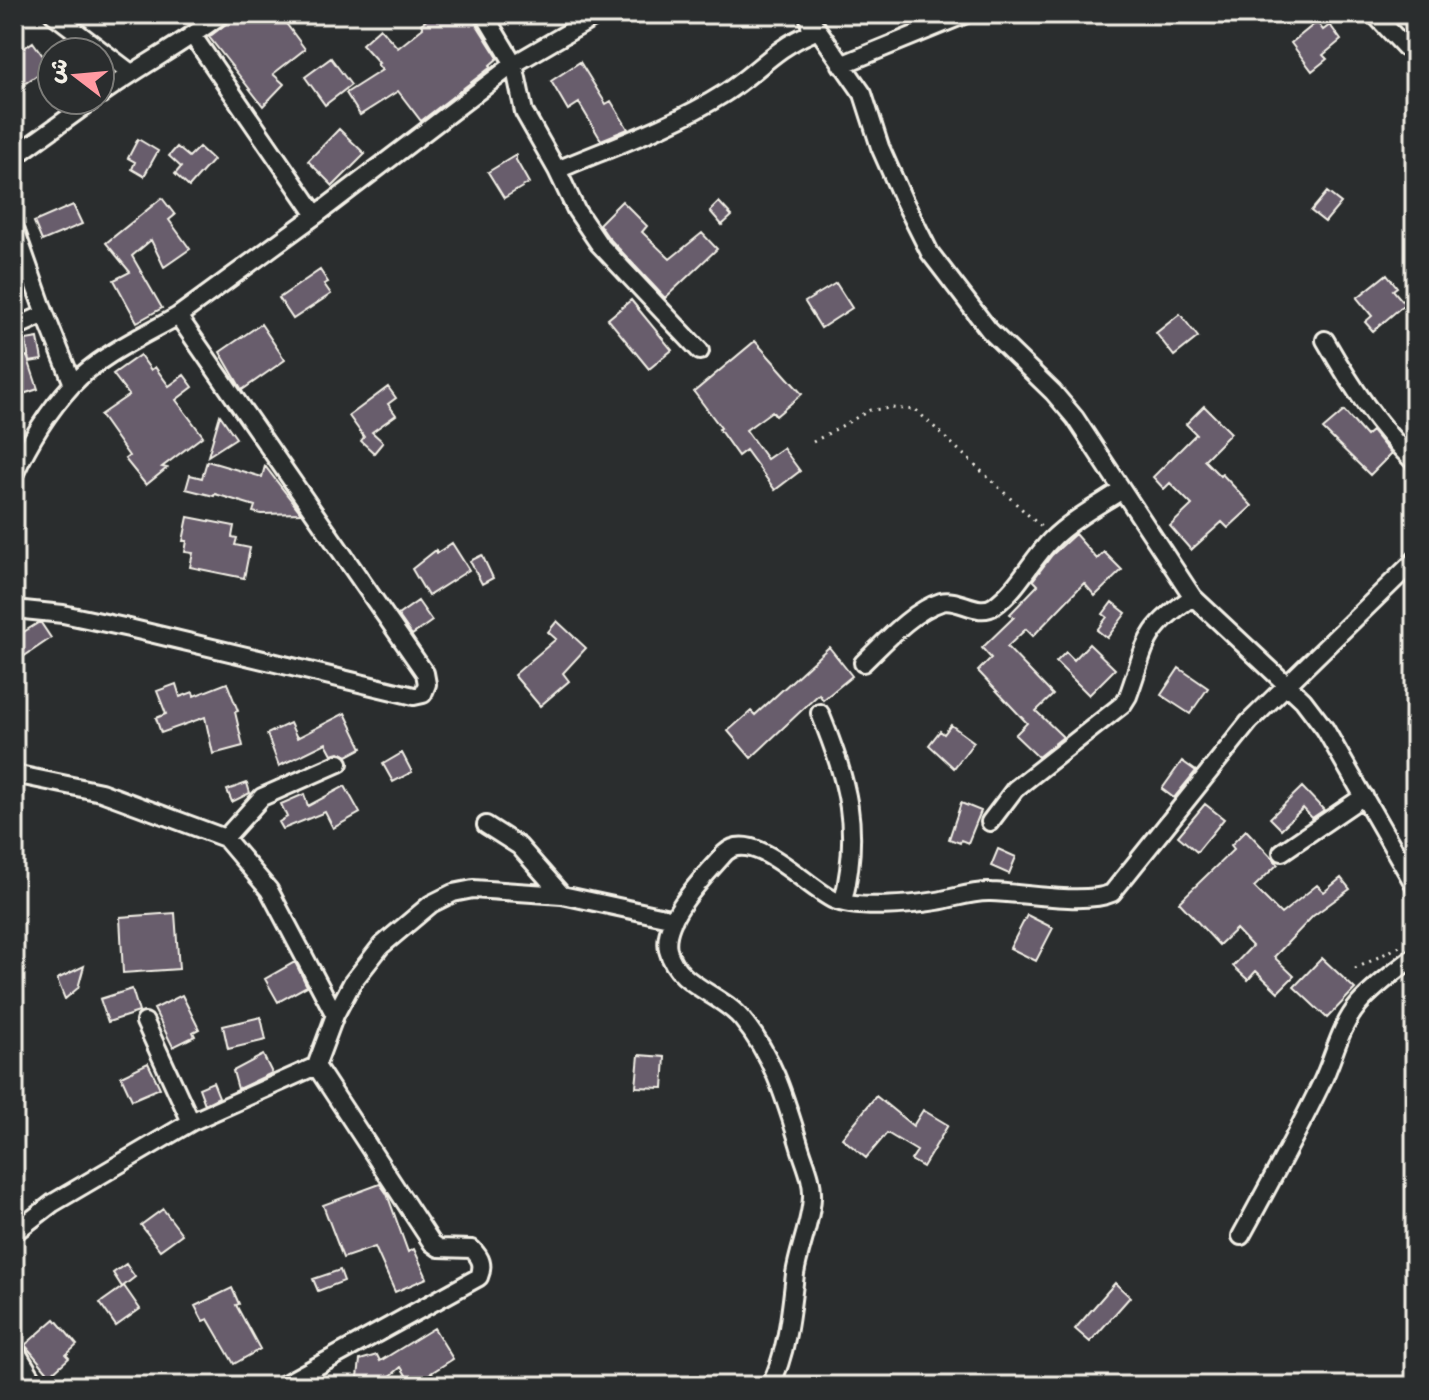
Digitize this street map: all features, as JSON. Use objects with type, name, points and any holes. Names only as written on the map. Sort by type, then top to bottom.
[{"type":"street","points":[[53,14],[131,73]]},
{"type":"street","points":[[116,84],[193,36],[222,14]]},
{"type":"street","points":[[484,14],[514,64],[524,112],[576,210],[599,244],[700,351]]},
{"type":"street","points":[[14,475],[36,433],[73,384],[103,361],[178,316],[514,64],[600,14]]},
{"type":"street","points":[[841,65],[966,14]]},
{"type":"street","points":[[1374,14],[1405,47],[1415,51]]},
{"type":"street","points":[[557,170],[680,119],[729,91],[777,50],[811,33],[808,16]]},
{"type":"street","points":[[808,16],[863,94],[880,147],[930,253],[989,330],[1053,392],[1075,418],[1193,597],[1303,700],[1325,729],[1415,886]]},
{"type":"street","points":[[193,36],[316,215]]},
{"type":"street","points":[[14,157],[71,116]]},
{"type":"street","points":[[14,226],[73,384]]},
{"type":"street","points":[[14,328],[45,314]]},
{"type":"street","points":[[14,609],[63,614],[414,696],[423,694],[427,684],[425,673],[178,316]]},
{"type":"street","points":[[1325,340],[1385,434],[1415,463]]},
{"type":"street","points":[[863,663],[902,626],[937,603],[945,601],[980,609],[992,608],[1051,539],[1122,490]]},
{"type":"street","points":[[770,1386],[783,1347],[797,1262],[812,1199],[810,1176],[780,1082],[764,1048],[739,1015],[690,982],[672,960],[667,940],[674,919],[685,901],[731,847],[743,844],[766,853],[818,889],[843,902],[880,905],[934,902],[988,891],[1065,898],[1099,897],[1112,893],[1249,722],[1415,560]]},
{"type":"street","points":[[990,822],[1015,789],[1123,704],[1147,637],[1177,607],[1193,597]]},
{"type":"street","points":[[820,713],[849,795],[851,868],[843,902]]},
{"type":"street","points":[[225,838],[262,797],[339,763]]},
{"type":"street","points":[[14,774],[101,792],[225,838],[269,890],[335,1015]]},
{"type":"street","points":[[1282,852],[1364,796]]},
{"type":"street","points":[[486,825],[519,846],[562,895]]},
{"type":"street","points":[[14,1233],[53,1203],[191,1122],[316,1066],[335,1015],[352,983],[381,946],[440,898],[473,889],[562,895],[674,919]]},
{"type":"street","points":[[1241,1236],[1323,1080],[1346,1024],[1357,1006],[1410,950]]},
{"type":"street","points":[[145,1022],[191,1122]]},
{"type":"street","points":[[281,1386],[479,1277],[482,1269],[481,1261],[472,1249],[439,1248],[432,1243],[316,1066]]},
{"type":"street","points":[[14,1348],[37,1386]]},
{"type":"path","points":[[813,442],[870,410],[916,410],[1040,525],[1051,539]]},
{"type":"path","points":[[1355,969],[1410,950]]},
{"type":"building","points":[[239,14],[279,14],[305,49],[273,74],[284,84],[263,106],[209,37]]},
{"type":"building","points":[[435,14],[470,14],[498,58],[491,67],[421,121],[398,91],[360,115],[346,93],[382,70],[362,44],[380,28],[398,48]]},
{"type":"building","points":[[1317,22],[1323,30],[1330,25],[1341,40],[1323,55],[1327,59],[1312,71],[1291,43]]},
{"type":"building","points":[[33,42],[36,46],[36,76],[14,91],[14,55]]},
{"type":"building","points":[[331,58],[351,85],[325,105],[305,77]]},
{"type":"building","points":[[580,62],[606,104],[611,101],[628,129],[601,140],[579,103],[568,110],[551,81]]},
{"type":"building","points":[[339,129],[365,154],[333,186],[308,161]]},
{"type":"building","points":[[138,139],[158,151],[144,176],[132,169],[135,162],[128,158]]},
{"type":"building","points":[[177,147],[189,157],[199,147],[213,160],[189,187],[175,174],[181,167],[169,156]]},
{"type":"building","points":[[516,155],[529,183],[504,198],[488,172]]},
{"type":"building","points":[[1327,192],[1341,203],[1325,222],[1311,211]]},
{"type":"building","points":[[162,198],[175,215],[169,220],[190,249],[164,267],[151,240],[132,256],[162,308],[137,322],[114,280],[130,272],[106,243]]},
{"type":"building","points":[[622,201],[647,226],[642,232],[670,259],[702,233],[717,249],[665,298],[599,224]]},
{"type":"building","points":[[719,202],[732,216],[722,225],[710,211]]},
{"type":"building","points":[[73,205],[82,224],[42,241],[34,222]]},
{"type":"building","points":[[320,270],[331,294],[293,319],[279,298]]},
{"type":"building","points":[[1387,274],[1397,287],[1393,290],[1405,304],[1373,331],[1365,322],[1372,316],[1357,298]]},
{"type":"building","points":[[836,283],[852,308],[821,328],[805,302]]},
{"type":"building","points":[[631,300],[672,350],[649,369],[608,319]]},
{"type":"building","points":[[1180,314],[1198,337],[1174,356],[1156,333]]},
{"type":"building","points":[[261,324],[285,360],[242,390],[220,352]]},
{"type":"building","points":[[38,338],[42,360],[29,362],[26,340]]},
{"type":"building","points":[[755,341],[802,394],[776,416],[772,411],[746,430],[767,459],[783,448],[800,471],[775,490],[746,450],[738,456],[694,392]]},
{"type":"building","points":[[140,355],[151,370],[155,367],[169,386],[184,375],[193,387],[176,400],[203,436],[162,467],[167,468],[146,485],[125,459],[129,456],[100,415],[129,395],[113,374]]},
{"type":"building","points":[[27,356],[38,389],[14,397],[14,361]]},
{"type":"building","points":[[388,387],[396,398],[388,404],[396,415],[372,432],[383,442],[374,453],[361,441],[364,437],[349,416]]},
{"type":"building","points":[[1204,406],[1231,433],[1204,460],[1252,506],[1228,528],[1222,522],[1191,550],[1170,526],[1192,505],[1170,483],[1164,489],[1153,477],[1196,434],[1186,424]]},
{"type":"building","points":[[1344,411],[1366,436],[1372,431],[1391,454],[1370,475],[1323,429]]},
{"type":"building","points":[[220,415],[236,438],[208,456]]},
{"type":"building","points":[[207,461],[262,477],[265,466],[301,513],[261,514],[253,512],[255,506],[186,489],[190,475],[202,478]]},
{"type":"building","points":[[188,517],[234,526],[232,537],[237,538],[235,545],[250,548],[244,578],[190,567],[193,553],[185,552],[187,541],[183,541]]},
{"type":"building","points":[[1075,534],[1097,559],[1104,552],[1122,570],[1095,596],[1084,583],[1033,636],[1026,629],[1007,647],[1053,695],[1036,711],[1063,737],[1038,757],[1015,735],[1027,723],[978,671],[991,658],[982,648],[1014,617],[1010,614],[1038,585],[1033,580],[1052,555]]},
{"type":"building","points":[[452,543],[469,570],[428,596],[412,569],[436,550],[437,553]]},
{"type":"building","points":[[482,555],[493,578],[482,584],[470,561]]},
{"type":"building","points":[[418,601],[432,621],[412,635],[398,615]]},
{"type":"building","points":[[1112,602],[1126,613],[1107,638],[1097,630],[1107,617],[1103,614]]},
{"type":"building","points":[[557,621],[586,648],[563,673],[569,681],[540,706],[514,675],[556,639],[548,632]]},
{"type":"building","points":[[38,623],[51,638],[14,663],[14,638]]},
{"type":"building","points":[[1089,644],[1115,669],[1089,695],[1056,662],[1066,652],[1074,660]]},
{"type":"building","points":[[829,647],[852,676],[823,700],[819,694],[751,758],[728,731],[751,711],[755,715]]},
{"type":"building","points":[[1179,668],[1208,688],[1190,714],[1161,695]]},
{"type":"building","points":[[227,683],[238,711],[235,712],[243,746],[213,754],[205,717],[161,733],[156,718],[166,714],[157,691],[176,684],[180,697],[193,692],[194,696]]},
{"type":"building","points":[[345,713],[362,748],[347,756],[339,752],[332,754],[326,743],[279,766],[267,734],[290,723],[297,738]]},
{"type":"building","points":[[951,725],[974,742],[954,768],[929,745],[940,731],[944,734]]},
{"type":"building","points":[[402,753],[412,772],[393,782],[383,764]]},
{"type":"building","points":[[1182,761],[1196,771],[1174,798],[1162,789]]},
{"type":"building","points":[[247,783],[250,793],[232,802],[227,790]]},
{"type":"building","points":[[345,786],[360,813],[333,828],[325,812],[283,829],[279,822],[287,817],[281,804],[304,794],[308,806]]},
{"type":"building","points":[[1302,787],[1324,810],[1312,818],[1303,808],[1281,829],[1270,818]]},
{"type":"building","points":[[961,803],[981,811],[968,843],[949,839]]},
{"type":"building","points":[[1205,804],[1224,819],[1197,852],[1178,836]]},
{"type":"building","points":[[1246,830],[1278,864],[1254,887],[1281,914],[1317,885],[1324,892],[1341,878],[1350,889],[1313,916],[1274,957],[1294,976],[1278,992],[1256,971],[1248,980],[1233,966],[1252,946],[1236,929],[1219,945],[1179,902],[1234,849],[1231,845]]},
{"type":"building","points":[[998,849],[1016,857],[1009,874],[991,866]]},
{"type":"building","points":[[175,913],[179,969],[123,973],[120,917]]},
{"type":"building","points":[[1027,915],[1053,928],[1036,961],[1010,948]]},
{"type":"building","points":[[1322,958],[1355,989],[1327,1018],[1294,987]]},
{"type":"building","points":[[295,962],[307,986],[278,1002],[265,979]]},
{"type":"building","points":[[84,966],[78,988],[65,999],[57,979]]},
{"type":"building","points":[[132,989],[139,1012],[108,1022],[100,999]]},
{"type":"building","points":[[182,995],[199,1029],[193,1032],[195,1036],[173,1047],[154,1009]]},
{"type":"building","points":[[261,1017],[266,1040],[228,1049],[223,1026]]},
{"type":"building","points":[[263,1055],[272,1073],[238,1089],[233,1071]]},
{"type":"building","points":[[639,1055],[665,1057],[663,1088],[636,1087]]},
{"type":"building","points":[[148,1063],[160,1088],[132,1100],[121,1076]]},
{"type":"building","points":[[213,1082],[219,1097],[205,1104],[199,1088]]},
{"type":"building","points":[[876,1096],[913,1126],[923,1110],[948,1125],[923,1167],[911,1160],[917,1151],[887,1133],[866,1158],[842,1138]]},
{"type":"building","points":[[380,1184],[387,1194],[408,1252],[414,1249],[427,1278],[395,1292],[375,1247],[343,1258],[323,1205]]},
{"type":"building","points":[[163,1209],[182,1234],[160,1250],[141,1225]]},
{"type":"building","points":[[126,1264],[135,1277],[122,1287],[113,1273]]},
{"type":"building","points":[[340,1270],[344,1281],[318,1291],[313,1279]]},
{"type":"building","points":[[1115,1283],[1130,1297],[1090,1342],[1075,1329]]},
{"type":"building","points":[[124,1286],[140,1309],[116,1326],[100,1303]]},
{"type":"building","points":[[232,1288],[239,1304],[236,1305],[260,1349],[234,1364],[208,1319],[203,1321],[195,1306]]},
{"type":"building","points":[[55,1319],[77,1345],[66,1355],[69,1358],[50,1375],[25,1345]]},
{"type":"building","points":[[434,1328],[453,1359],[412,1385],[401,1367],[379,1386],[365,1386],[358,1377],[360,1360],[377,1355],[380,1361]]}]
